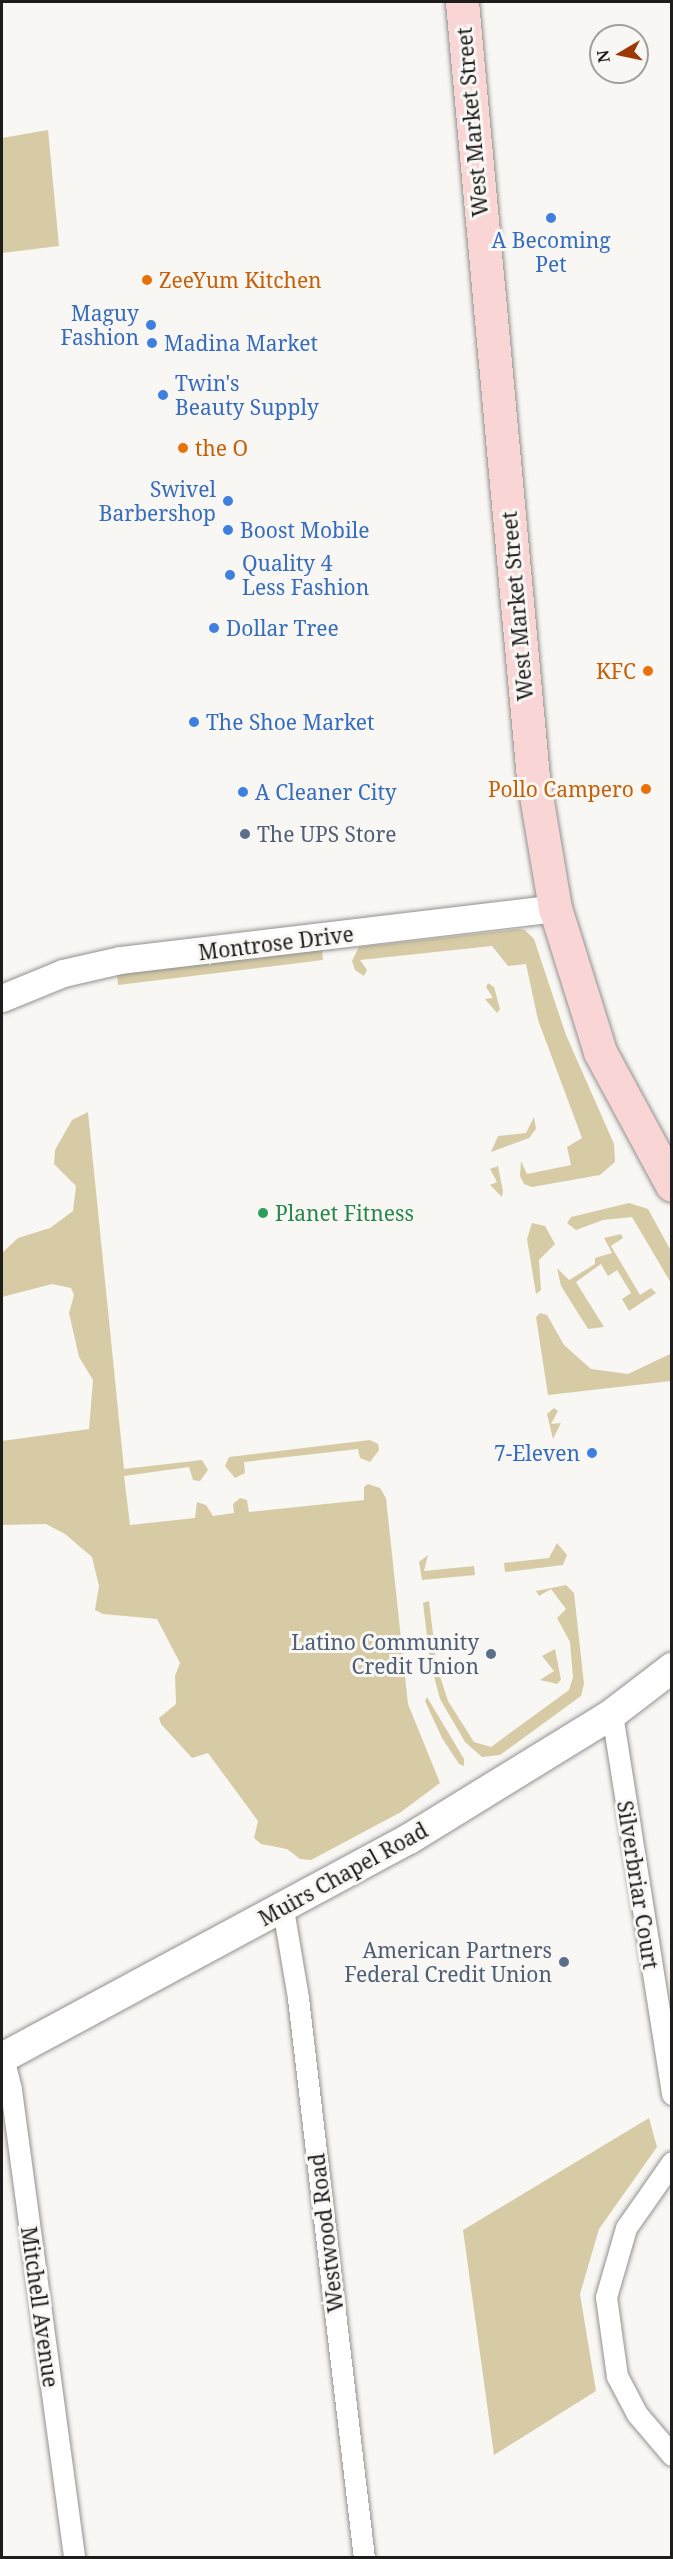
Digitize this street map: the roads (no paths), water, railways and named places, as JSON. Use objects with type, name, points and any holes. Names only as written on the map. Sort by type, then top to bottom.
[{"type":"main road","name":"West Market Street","points":[[462,2],[533,778],[555,908],[600,1052],[672,1185]]},
{"type":"main road","name":"Muirs Chapel Road","points":[[2,2057],[283,1909],[409,1839],[612,1714],[672,1668]]},
{"type":"street","name":"Montrose Drive","points":[[2,998],[63,973],[120,960],[555,908]]},
{"type":"street","name":"Silverbriar Court","points":[[612,1714],[671,2092]]},
{"type":"street","name":"Westwood Road","points":[[283,1909],[298,1998],[364,2558]]},
{"type":"street","name":"Mitchell Avenue","points":[[2,2057],[11,2090],[74,2558]]},
{"type":"street","points":[[672,2162],[626,2228],[606,2297],[617,2376],[637,2414],[672,2455]]},
{"type":"place","name":"A Becoming Pet","points":[[551,218]]},
{"type":"place","name":"ZeeYum Kitchen","points":[[147,280]]},
{"type":"place","name":"Maguy Fashion","points":[[151,325]]},
{"type":"place","name":"Madina Market","points":[[152,343]]},
{"type":"place","name":"Twin's Beauty Supply","points":[[163,395]]},
{"type":"place","name":"the O","points":[[183,448]]},
{"type":"place","name":"Swivel Barbershop","points":[[228,501]]},
{"type":"place","name":"Boost Mobile","points":[[228,530]]},
{"type":"place","name":"Quality 4 Less Fashion","points":[[230,575]]},
{"type":"place","name":"Dollar Tree","points":[[214,628]]},
{"type":"place","name":"KFC","points":[[648,671]]},
{"type":"place","name":"The Shoe Market","points":[[194,722]]},
{"type":"place","name":"Pollo Campero","points":[[646,789]]},
{"type":"place","name":"A Cleaner City","points":[[243,792]]},
{"type":"place","name":"The UPS Store","points":[[245,834]]},
{"type":"place","name":"Planet Fitness","points":[[263,1213]]},
{"type":"place","name":"7-Eleven","points":[[592,1453]]},
{"type":"place","name":"Latino Community Credit Union","points":[[491,1654]]},
{"type":"place","name":"American Partners Federal Credit Union","points":[[564,1962]]}]
